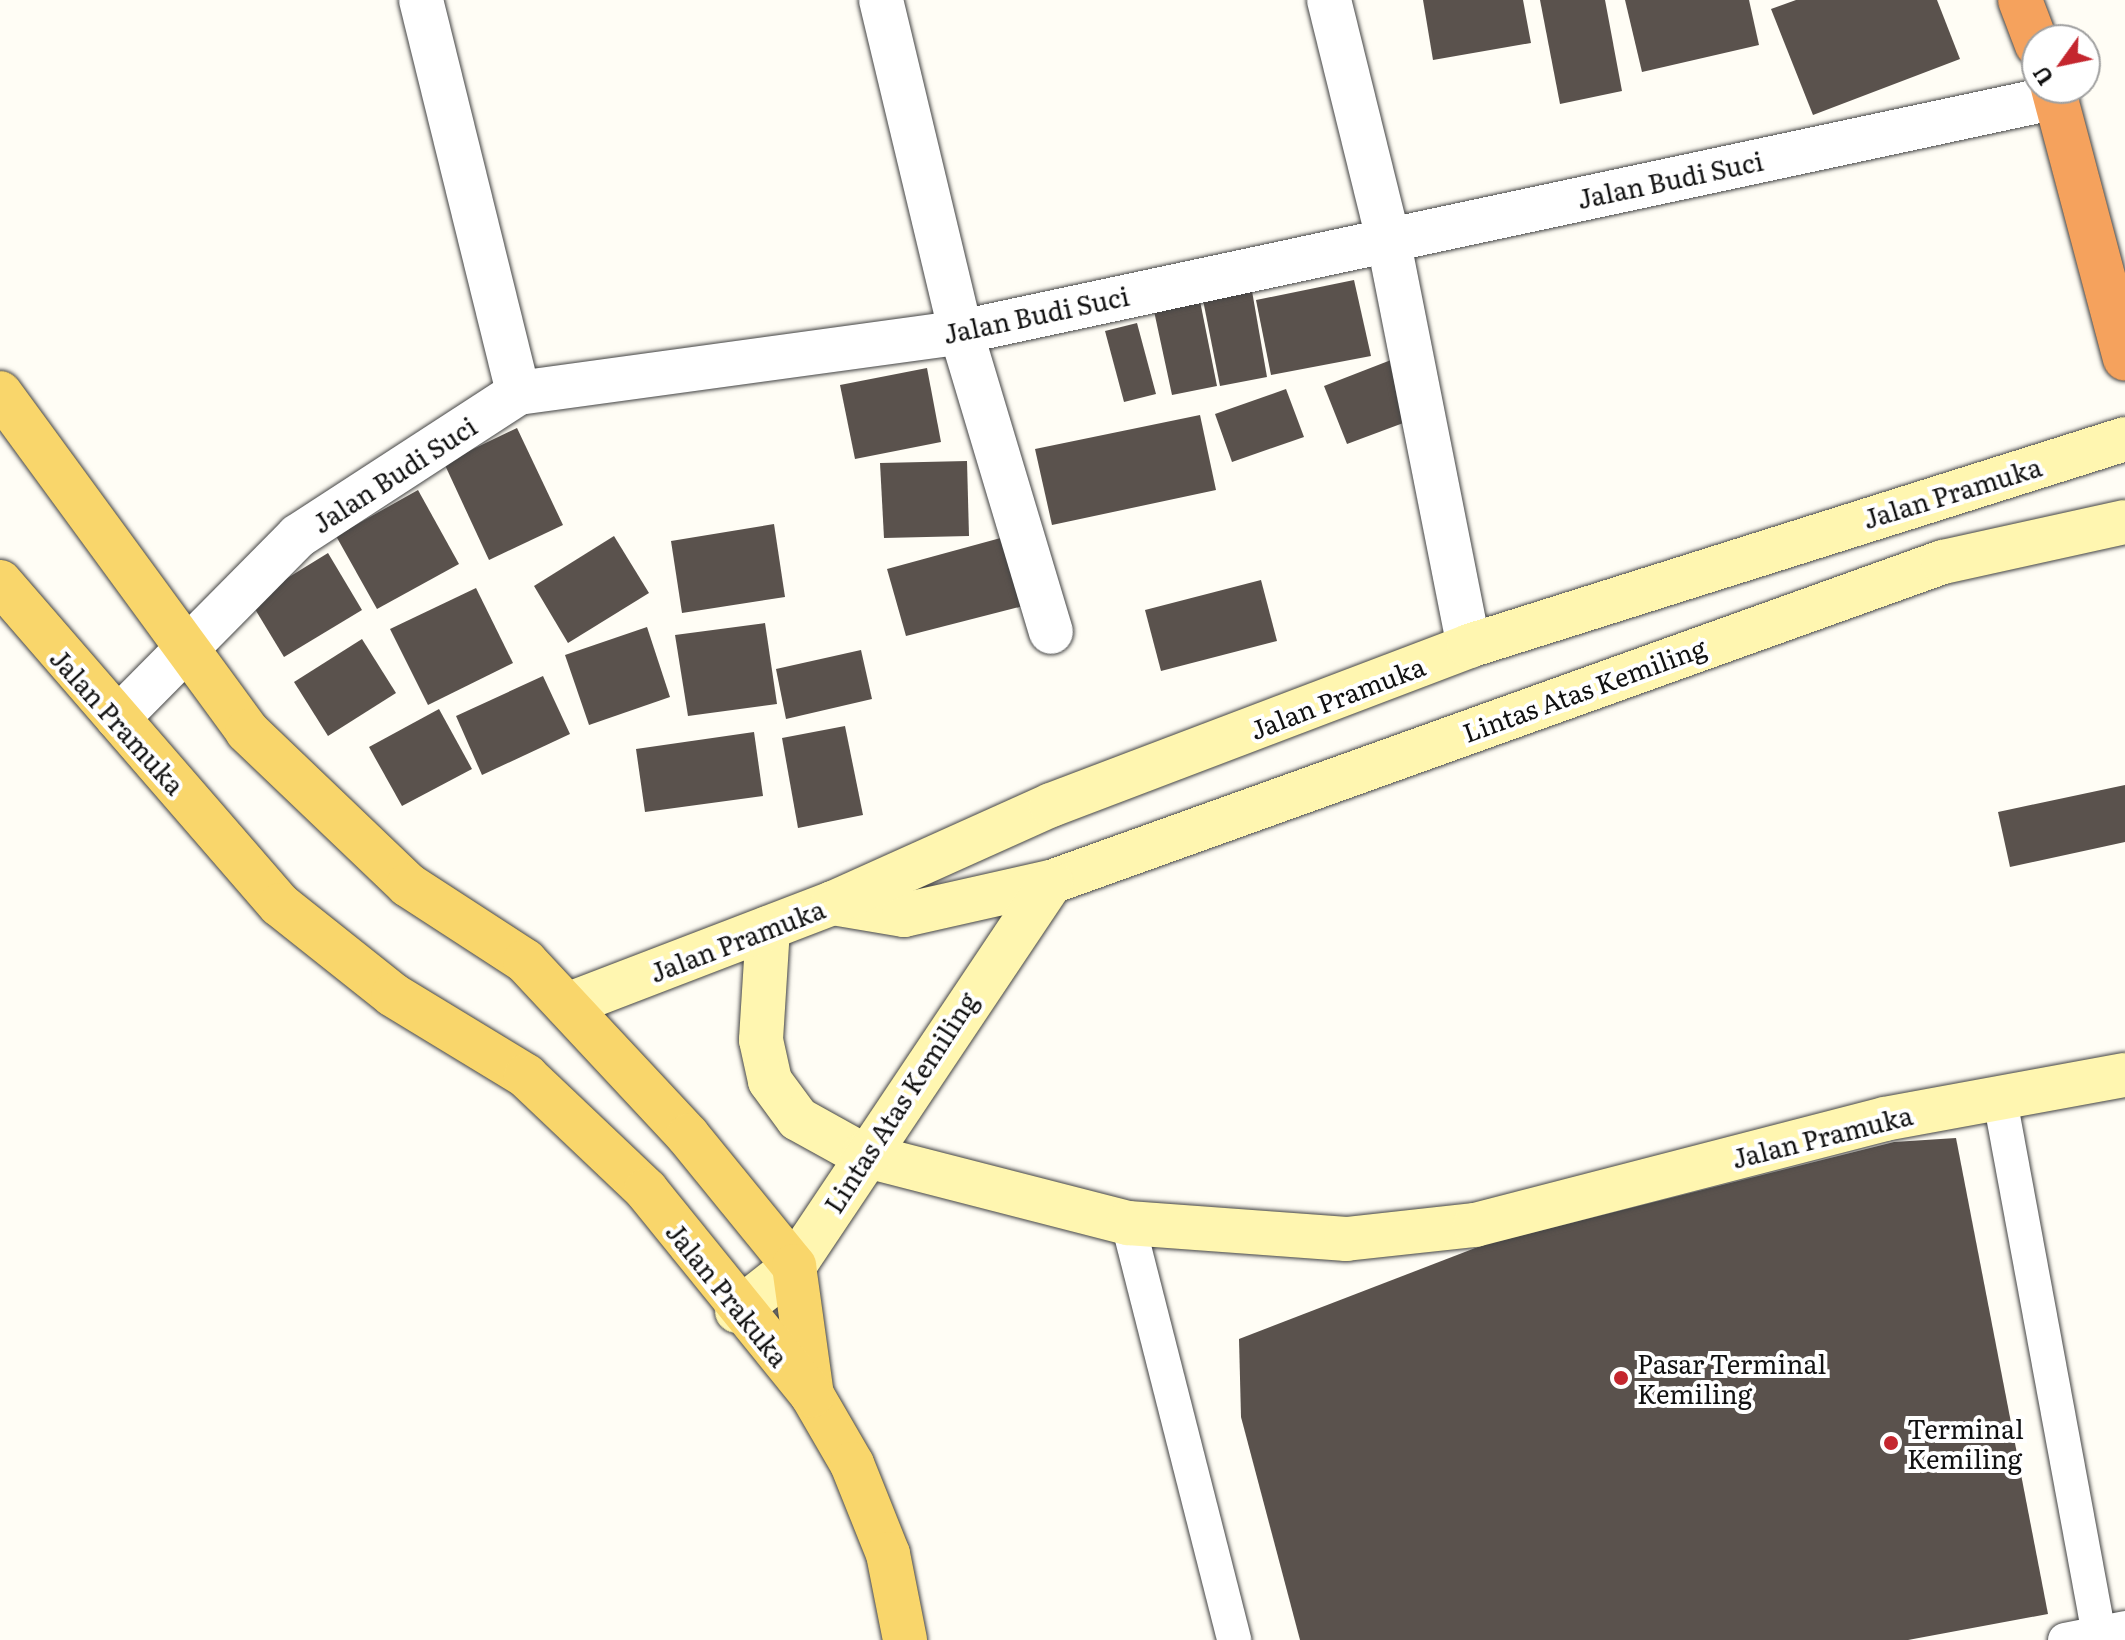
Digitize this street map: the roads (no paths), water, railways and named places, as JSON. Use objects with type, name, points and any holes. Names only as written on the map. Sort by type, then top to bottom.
[{"type":"highway","points":[[2020,0],[2029,24]]},
{"type":"highway","points":[[2058,104],[2125,359]]},
{"type":"main road","points":[[0,393],[185,651],[247,731],[408,885],[525,961],[794,1266],[812,1395],[852,1464],[888,1554],[905,1640]]},
{"type":"main road","name":"Jalan Pramuka","points":[[0,582],[280,905],[393,995],[526,1076],[646,1190]]},
{"type":"main road","name":"Jalan Prakuka","points":[[646,1190],[737,1311],[812,1395]]},
{"type":"street","points":[[421,0],[518,393]]},
{"type":"street","points":[[881,0],[961,332],[1051,632]]},
{"type":"street","points":[[1329,0],[1388,238],[1469,646]]},
{"type":"street","name":"Jalan Budi Suci","points":[[118,718],[298,536],[518,393],[961,332],[2021,100]]},
{"type":"street","name":"Jalan Pramuka","points":[[567,1005],[833,903],[1051,805],[1469,646],[2125,439]]},
{"type":"street","name":"Lintas Atas Kemiling","points":[[833,903],[904,915],[1060,879],[1943,562],[2125,522]]},
{"type":"street","name":"Lintas Atas Kemiling","points":[[737,1311],[794,1266],[863,1155],[1060,879]]},
{"type":"street","name":"Jalan Pramuka","points":[[768,928],[761,1040],[770,1081],[798,1119],[863,1155],[1128,1223],[1346,1239],[1475,1225],[1999,1094],[2124,1079]]},
{"type":"lane","points":[[1999,1094],[2108,1634],[2065,1640]]},
{"type":"lane","points":[[1128,1223],[1234,1640]]},
{"type":"place","name":"Pasar Terminal Kemiling","points":[[1621,1378]]},
{"type":"place","name":"Terminal Kemiling","points":[[1891,1443]]}]
